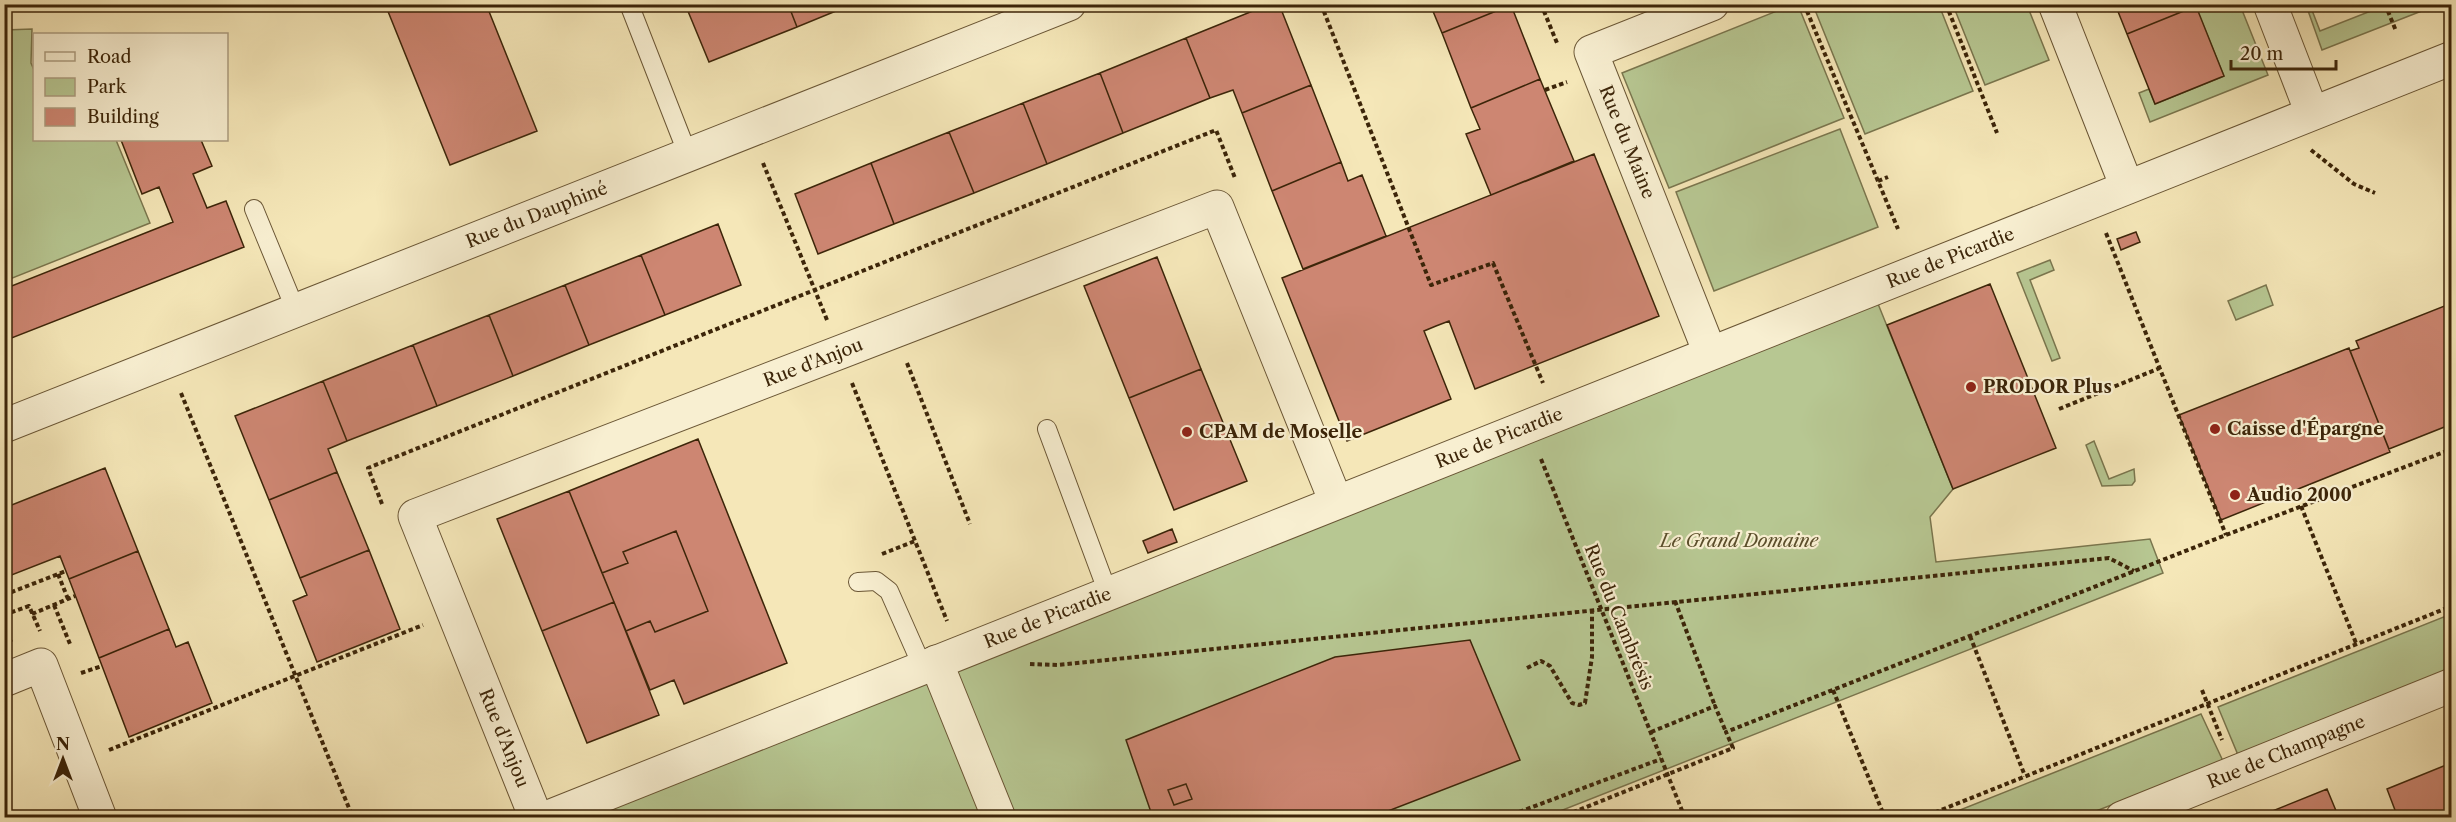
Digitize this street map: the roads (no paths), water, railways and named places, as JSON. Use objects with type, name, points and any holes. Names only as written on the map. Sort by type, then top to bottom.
[{"type":"street","name":"Rue du Dauphiné","points":[[4,426],[1069,4]]},
{"type":"street","name":"Rue du Maine","points":[[1710,353],[1591,52],[1712,4]]},
{"type":"street","points":[[2055,4],[2127,187]]},
{"type":"street","points":[[2270,4],[2312,113]]},
{"type":"street","name":"Rue de Picardie","points":[[546,818],[2451,58]]},
{"type":"street","name":"Rue d'Anjou","points":[[536,818],[415,516],[1217,207],[1336,502]]},
{"type":"street","points":[[4,680],[41,665],[100,818]]},
{"type":"street","points":[[929,665],[999,818]]},
{"type":"street","name":"Rue de Champagne","points":[[2125,817],[2451,685]]},
{"type":"lane","points":[[629,4],[688,156]]},
{"type":"lane","points":[[254,209],[296,311]]},
{"type":"lane","points":[[1047,429],[1108,593]]},
{"type":"lane","points":[[858,582],[876,581],[889,591],[929,665]]},
{"type":"place","name":"PRODOR Plus","points":[[1971,387]]},
{"type":"place","name":"Caisse d'Épargne","points":[[2215,429]]},
{"type":"place","name":"CPAM de Moselle","points":[[1187,432]]},
{"type":"place","name":"Audio 2000","points":[[2235,495]]},
{"type":"park label","name":"Le Grand Domaine","points":[[1739,541]]}]
